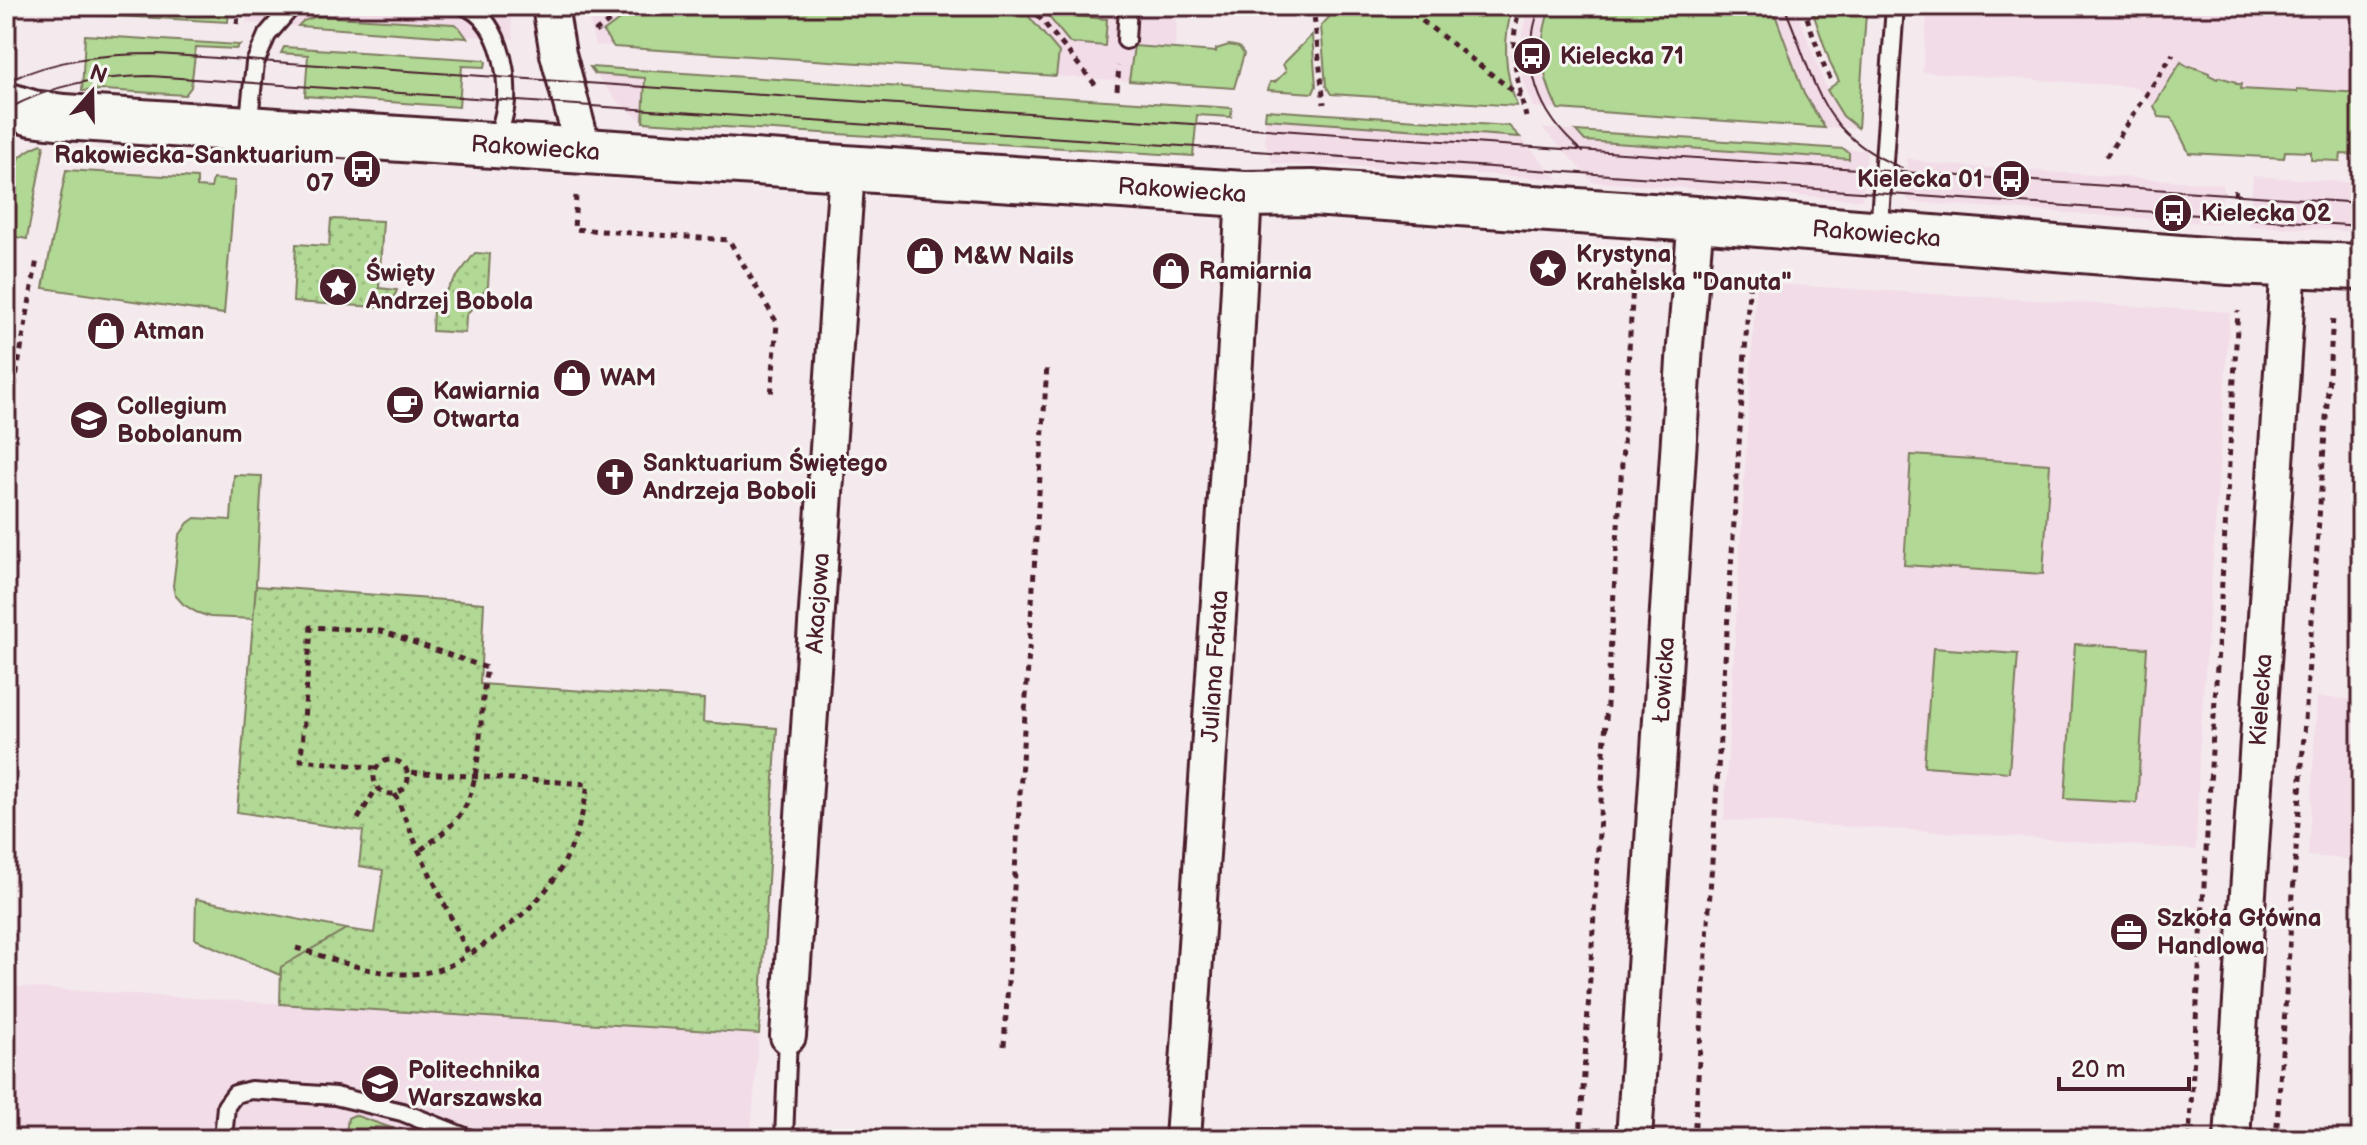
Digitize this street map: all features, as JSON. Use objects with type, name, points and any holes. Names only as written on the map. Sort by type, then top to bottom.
[{"type":"street","points":[[550,6],[558,54],[584,152]]},
{"type":"street","name":"Rakowiecka","points":[[6,105],[32,113],[64,117],[847,170],[1244,194],[1312,193],[1696,219],[2230,262],[2361,267]]},
{"type":"street","name":"Akacjowa","points":[[788,1036],[847,170]]},
{"type":"street","name":"Juliana Fałata","points":[[1183,1139],[1244,194]]},
{"type":"street","name":"Łowicka","points":[[1634,1139],[1685,345],[1696,219]]},
{"type":"street","name":"Kielecka","points":[[2232,1139],[2289,263]]},
{"type":"lane","points":[[248,129],[255,63],[267,35],[292,6]]},
{"type":"lane","points":[[465,6],[487,22],[500,50],[506,100],[494,146]]},
{"type":"lane","points":[[1126,40],[1128,6]]},
{"type":"lane","points":[[1879,233],[1895,6]]},
{"type":"lane","points":[[784,1139],[788,1036]]},
{"type":"lane","points":[[223,1139],[226,1106],[235,1094],[251,1090],[335,1096],[369,1102],[470,1139]]},
{"type":"path","points":[[591,35],[629,6]]},
{"type":"path","points":[[1030,6],[1098,88]]},
{"type":"path","points":[[1313,6],[1324,104]]},
{"type":"path","points":[[1403,6],[1521,97]]},
{"type":"path","points":[[1521,6],[1513,48],[1526,117]]},
{"type":"path","points":[[1803,6],[1833,84]]},
{"type":"path","points":[[2106,157],[2173,54]]},
{"type":"path","points":[[2233,227],[2236,185]]},
{"type":"path","points":[[576,196],[574,229],[729,240],[777,323],[771,396]]},
{"type":"path","points":[[6,434],[37,259]]},
{"type":"path","points":[[1580,1139],[1634,269]]},
{"type":"path","points":[[1694,1139],[1750,275]]},
{"type":"path","points":[[2189,1139],[2238,311]]},
{"type":"path","points":[[2276,1139],[2333,317]]},
{"type":"path","points":[[1004,1046],[1047,365]]},
{"type":"path","points":[[376,768],[301,760],[311,627],[381,631],[487,668],[474,776],[466,805],[445,832],[419,851]]},
{"type":"path","points":[[386,760],[400,761],[408,772],[406,785],[395,794],[382,792],[374,781],[376,768],[386,760]]},
{"type":"path","points":[[296,948],[383,973],[409,975],[445,968],[498,935],[535,904],[558,876],[584,812],[588,784],[408,772]]},
{"type":"path","points":[[358,819],[377,787]]},
{"type":"path","points":[[395,794],[469,955]]},
{"type":"shaded area","points":[[248,6],[509,6],[514,39],[246,23]]},
{"type":"shaded area","points":[[586,6],[1178,6],[1175,49],[1134,47],[1129,81],[595,45]]},
{"type":"shaded area","points":[[1529,6],[1551,6],[1541,54],[1546,83],[1558,109],[1533,107],[1522,76],[1522,34]]},
{"type":"shaded area","points":[[1772,6],[1795,6],[1827,90],[1843,116],[1858,128],[1825,128],[1804,94]]},
{"type":"shaded area","points":[[1928,6],[2361,6],[2361,155],[2341,154],[2340,161],[2311,160],[2311,152],[2285,151],[2284,158],[2189,153],[2172,118],[2159,117],[2154,106],[2136,87],[1922,72]]},
{"type":"shaded area","points":[[595,74],[646,78],[643,122],[616,100]]},
{"type":"shaded area","points":[[1265,119],[1520,137],[1558,179],[1272,163],[1265,142]]},
{"type":"shaded area","points":[[1542,128],[1576,131],[1586,141],[1848,159],[1849,153],[1844,149],[1867,150],[1862,200],[1593,182]]},
{"type":"shaded area","points":[[1907,158],[1935,164],[2223,184],[2220,224],[1910,202],[1905,194]]},
{"type":"shaded area","points":[[2253,176],[2361,183],[2361,232],[2249,226]]},
{"type":"shaded area","points":[[1756,283],[2230,312],[2199,758],[2196,850],[1724,820]]},
{"type":"shaded area","points":[[2317,697],[2361,700],[2361,860],[2308,856]]},
{"type":"shaded area","name":"Politechnika Warszawska","points":[[6,986],[759,1034],[751,1133],[816,1139],[6,1139]]},
{"type":"green space","points":[[78,6],[229,6],[228,22],[80,14]]},
{"type":"green space","points":[[638,6],[1020,6],[1059,52],[1056,76],[614,47],[603,32]]},
{"type":"green space","points":[[1040,6],[1075,6],[1075,16],[1107,19],[1105,46],[1070,43]]},
{"type":"green space","points":[[1339,6],[1513,6],[1507,31],[1506,56],[1517,106],[1331,94],[1326,86],[1321,26]]},
{"type":"green space","points":[[1551,6],[1772,6],[1804,94],[1825,128],[1558,109],[1547,84],[1542,58],[1544,32]]},
{"type":"green space","points":[[1812,10],[1866,13],[1858,128],[1843,116],[1827,90],[1839,81]]},
{"type":"green space","points":[[317,16],[454,24],[467,38],[298,26]]},
{"type":"green space","points":[[85,35],[240,45],[236,49],[196,47],[191,87],[185,95],[82,91]]},
{"type":"green space","points":[[1312,35],[1316,86],[1313,93],[1268,90],[1270,82],[1275,82],[1286,71],[1283,64]]},
{"type":"green space","points":[[1229,45],[1239,47],[1244,54],[1234,88],[1129,81],[1134,46],[1216,52],[1216,49]]},
{"type":"green space","points":[[284,47],[486,62],[485,67],[462,66],[459,107],[305,96],[308,55],[281,53]]},
{"type":"green space","points":[[2181,62],[2217,79],[2241,84],[2240,89],[2361,93],[2361,155],[2341,154],[2340,161],[2311,160],[2311,152],[2285,151],[2284,158],[2189,153],[2172,118],[2159,117],[2154,106]]},
{"type":"green space","points":[[590,67],[1232,108],[1231,117],[1197,115],[1193,156],[643,122],[645,78],[595,74]]},
{"type":"green space","points":[[1266,110],[1509,126],[1520,137],[1265,119]]},
{"type":"green space","points":[[1576,131],[1844,149],[1849,153],[1849,159],[1585,141]]},
{"type":"green space","points":[[42,144],[27,239],[6,235],[6,193],[12,169],[28,150]]},
{"type":"green space","points":[[66,170],[197,178],[197,187],[211,188],[213,179],[235,181],[224,314],[43,288]]},
{"type":"green space","points":[[331,219],[383,221],[379,288],[397,290],[392,302],[378,307],[293,302],[296,244],[329,246]]},
{"type":"green space","points":[[475,253],[490,254],[488,286],[466,316],[465,333],[432,331],[433,308]]},
{"type":"green space","points":[[1911,455],[2050,464],[2043,574],[1904,565]]},
{"type":"green space","points":[[234,475],[262,476],[254,619],[210,617],[196,612],[175,595],[173,586],[179,536],[188,523],[195,518],[231,520]]},
{"type":"green space","points":[[256,586],[484,603],[480,684],[704,699],[703,722],[777,728],[759,1034],[280,1004],[281,967],[346,929],[374,933],[383,870],[359,866],[363,831],[237,812]]},
{"type":"green space","points":[[2075,644],[2147,648],[2137,803],[2065,799]]},
{"type":"green space","points":[[1933,648],[2018,654],[2009,772],[1924,766]]},
{"type":"green space","points":[[196,899],[346,929],[281,967],[280,975],[195,939]]},
{"type":"green space","points":[[354,1115],[424,1139],[389,1139],[390,1128],[375,1127],[373,1139],[352,1139],[352,1134],[346,1133],[348,1118]]},
{"type":"tram line","points":[[1540,6],[1531,48],[1536,86],[1554,121],[1583,152]]},
{"type":"tram line","points":[[1784,6],[1813,81],[1836,121],[1874,154],[1902,168]]},
{"type":"tram line","points":[[6,82],[42,68],[80,59],[157,54],[2361,203]]},
{"type":"tram line","points":[[6,110],[58,88],[111,78],[150,76],[2361,226]]},
{"type":"place","name":"Kielecka 71","points":[[1532,56]]},
{"type":"place","name":"Rakowiecka-Sanktuarium 07","points":[[362,169]]},
{"type":"place","name":"Kielecka 01","points":[[2011,179]]},
{"type":"place","name":"Kielecka 02","points":[[2173,213]]},
{"type":"place","name":"M&W Nails","points":[[925,256]]},
{"type":"place","name":"Krystyna Krahelska \"Danuta\"","points":[[1548,268]]},
{"type":"place","name":"Ramiarnia","points":[[1171,271]]},
{"type":"place","name":"Święty Andrzej Bobola","points":[[338,287]]},
{"type":"place","name":"Atman","points":[[106,331]]},
{"type":"place","name":"WAM","points":[[572,378]]},
{"type":"place","name":"Kawiarnia Otwarta","points":[[405,405]]},
{"type":"place","name":"Collegium Bobolanum","points":[[89,420]]},
{"type":"place","name":"Sanktuarium Świętego Andrzeja Boboli","points":[[615,477]]},
{"type":"place","name":"Szkoła Główna Handlowa","points":[[2129,932]]},
{"type":"place","name":"Politechnika Warszawska","points":[[380,1084]]}]
